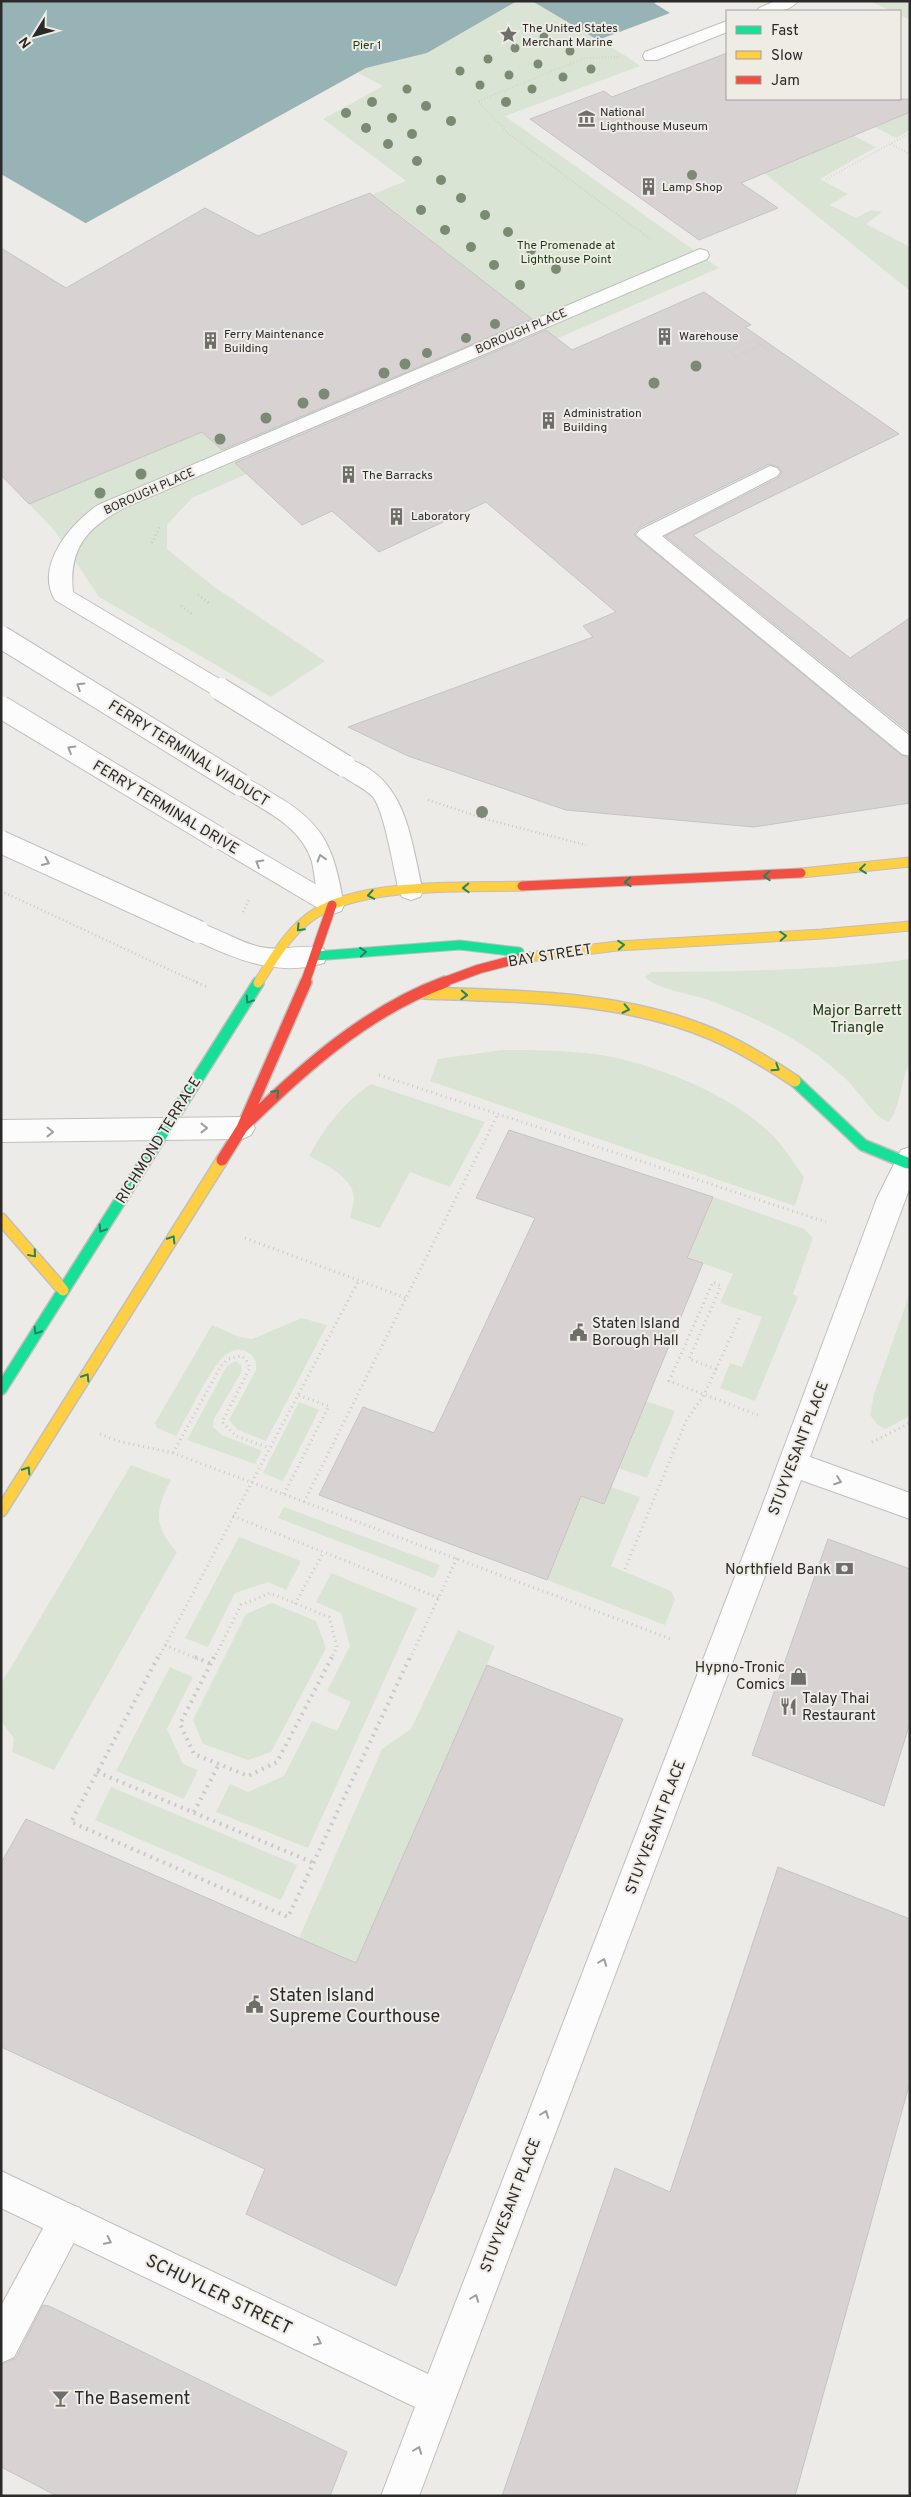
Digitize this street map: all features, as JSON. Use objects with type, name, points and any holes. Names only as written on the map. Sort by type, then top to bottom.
[{"type":"main road","points":[[1,1511],[242,1128],[310,972],[332,905],[374,894],[411,891],[780,875],[910,862]]},
{"type":"main road","name":"RICHMOND TERRACE","points":[[1,1389],[165,1128],[276,959],[307,920],[316,912],[332,905]]},
{"type":"main road","name":"BAY STREET","points":[[242,1128],[303,1069],[361,1025],[415,993],[466,972],[538,954],[618,945],[848,932],[910,926]]},
{"type":"main road","points":[[315,956],[460,944],[538,954]]},
{"type":"main road","points":[[415,993],[529,997],[583,1002],[638,1012],[690,1028],[756,1056],[780,1070],[818,1101],[860,1143],[868,1148],[908,1161]]},
{"type":"main road","points":[[1,1219],[63,1290]]},
{"type":"street","points":[[768,10],[790,1]]},
{"type":"street","points":[[651,56],[726,26]]},
{"type":"street","name":"BOROUGH PLACE","points":[[411,891],[387,799],[380,789],[371,781],[63,595],[61,575],[64,553],[82,526],[99,512],[119,502],[700,255]]},
{"type":"street","points":[[770,472],[648,535],[910,748]]},
{"type":"street","name":"FERRY TERMINAL VIADUCT","points":[[1,637],[295,819],[311,836],[323,862],[332,905]]},
{"type":"street","name":"FERRY TERMINAL DRIVE","points":[[1,707],[332,905]]},
{"type":"street","points":[[1,842],[243,952],[276,959],[315,956]]},
{"type":"street","points":[[1,1131],[74,1132],[165,1128],[242,1128]]},
{"type":"street","name":"STUYVESANT PLACE","points":[[400,2496],[792,1464],[891,1198],[908,1161]]},
{"type":"street","points":[[792,1464],[910,1506]]},
{"type":"street","name":"SCHUYLER STREET","points":[[1,2189],[437,2398]]},
{"type":"street","points":[[1,2344],[67,2220]]},
{"type":"path","points":[[826,179],[910,133]]},
{"type":"path","points":[[890,144],[910,154]]},
{"type":"path","points":[[761,345],[736,356],[728,351],[754,340],[761,345],[772,353]]},
{"type":"path","points":[[152,542],[160,526]]},
{"type":"path","points":[[198,595],[209,603]]},
{"type":"path","points":[[181,606],[192,614]]},
{"type":"path","points":[[423,799],[497,822],[576,841],[594,848]]},
{"type":"path","points":[[1,890],[207,987]]},
{"type":"path","points":[[379,1075],[826,1222]]},
{"type":"path","points":[[304,1502],[498,1114]]},
{"type":"path","points":[[245,1238],[406,1298]]},
{"type":"path","points":[[359,1280],[71,1822],[288,1917],[457,1558]]},
{"type":"path","points":[[716,1370],[689,1359],[721,1286],[712,1282],[669,1381],[760,1416]]},
{"type":"path","points":[[625,1569],[686,1420],[704,1395],[740,1317]]},
{"type":"path","points":[[173,1453],[221,1366],[234,1356],[241,1356],[246,1359],[250,1368],[222,1422],[225,1428],[235,1435],[269,1448]]},
{"type":"path","points":[[284,1494],[329,1406],[298,1395]]},
{"type":"path","points":[[872,1442],[910,1423]]},
{"type":"path","points":[[118,1441],[173,1453],[670,1639]]},
{"type":"path","points":[[233,1516],[439,1598]]},
{"type":"path","points":[[295,1604],[323,1553]]},
{"type":"path","points":[[270,1593],[329,1617],[337,1647],[277,1762],[248,1776],[194,1754],[180,1724],[211,1664],[241,1605],[270,1593]]},
{"type":"path","points":[[165,1645],[211,1664]]},
{"type":"path","points":[[194,1813],[219,1764]]},
{"type":"path","points":[[97,1772],[314,1863]]},
{"type":"green space","name":"The Promenade at Lighthouse Point","points":[[517,1],[532,1],[640,66],[505,116],[719,268],[192,498],[167,525],[167,549],[213,586],[325,661],[271,697],[99,597],[55,531],[29,504],[510,302],[373,194],[406,181],[323,119],[383,86],[358,73],[366,68],[427,53]]},
{"type":"green space","points":[[870,1],[910,1],[910,20],[901,16],[901,10],[889,10]]},
{"type":"green space","points":[[910,112],[910,130],[896,138],[875,127]]},
{"type":"green space","points":[[854,136],[876,147],[820,179],[848,194],[830,205],[856,218],[871,210],[882,212],[866,224],[910,247],[910,291],[764,173]]},
{"type":"green space","name":"Major Barrett Triangle","points":[[910,959],[910,1063],[904,1077],[895,1112],[888,1122],[879,1117],[838,1072],[793,1039],[744,1014],[709,1000],[656,985],[645,977],[651,972],[813,968]]},
{"type":"green space","points":[[502,1050],[544,1050],[612,1057],[677,1077],[720,1097],[759,1123],[774,1137],[804,1177],[795,1206],[430,1081],[438,1059]]},
{"type":"green space","points":[[371,1084],[485,1122],[450,1187],[410,1172],[380,1228],[350,1218],[354,1198],[349,1184],[337,1172],[309,1156],[336,1116],[352,1099]]},
{"type":"green space","points":[[713,1197],[804,1229],[813,1238],[793,1294],[798,1297],[755,1401],[720,1388],[730,1363],[742,1367],[762,1317],[720,1303],[733,1274],[687,1258]]},
{"type":"green space","points":[[910,1293],[910,1416],[885,1429],[878,1425],[870,1415],[874,1394]]},
{"type":"green space","points":[[302,1318],[327,1325],[266,1441],[238,1430],[229,1420],[256,1370],[254,1358],[242,1350],[230,1352],[218,1362],[176,1436],[157,1428],[155,1423],[212,1325],[240,1337],[252,1339]]},
{"type":"green space","points":[[236,1361],[241,1365],[242,1371],[214,1419],[213,1427],[222,1435],[262,1451],[255,1464],[187,1440],[227,1366]]},
{"type":"green space","points":[[646,1401],[675,1411],[647,1478],[618,1468]]},
{"type":"green space","points":[[299,1402],[319,1410],[283,1481],[263,1473]]},
{"type":"green space","points":[[131,1465],[171,1480],[162,1500],[159,1518],[164,1534],[177,1552],[54,1770],[12,1752],[14,1738],[1,1721],[1,1684]]},
{"type":"green space","points":[[611,1487],[640,1497],[611,1566],[671,1591],[675,1599],[665,1625],[547,1580],[581,1496]]},
{"type":"green space","points":[[284,1507],[440,1565],[434,1578],[278,1518]]},
{"type":"green space","points":[[239,1537],[301,1561],[286,1590],[268,1582],[235,1593],[208,1647],[185,1638]]},
{"type":"green space","points":[[331,1573],[417,1608],[308,1848],[216,1812],[230,1784],[248,1792],[284,1776],[312,1721],[337,1731],[351,1702],[327,1691],[350,1646],[341,1613],[316,1602]]},
{"type":"green space","points":[[272,1603],[316,1621],[326,1648],[271,1752],[248,1760],[203,1744],[193,1720],[246,1614]]},
{"type":"green space","points":[[458,1630],[495,1646],[356,1963],[299,1938],[382,1749],[411,1729]]},
{"type":"green space","points":[[170,1667],[193,1677],[167,1729],[183,1764],[198,1770],[184,1799],[116,1771]]},
{"type":"green space","points":[[111,1787],[297,1865],[281,1900],[95,1820]]},
{"type":"water","points":[[1,1],[517,1],[427,53],[366,68],[1,270]]},
{"type":"water","points":[[532,1],[658,1],[654,3],[670,13],[598,40]]},
{"type":"pier","points":[[1,174],[87,224],[1,270]]},
{"type":"building","points":[[726,53],[726,100],[910,99],[910,112],[741,183],[778,208],[699,240],[530,119],[604,91],[612,97]]},
{"type":"building","name":"Ferry Maintenance Building","points":[[370,193],[532,319],[222,450],[202,432],[29,504],[1,475],[1,248],[66,288],[205,208],[258,236]]},
{"type":"building","points":[[704,292],[751,325],[745,327],[899,434],[693,535],[850,658],[910,618],[910,733],[665,536],[778,478],[782,472],[778,467],[769,464],[639,528],[634,535],[901,755],[910,758],[910,803],[754,827],[566,810],[408,756],[348,727],[593,637],[583,626],[616,612],[486,502],[379,552],[332,511],[302,525],[235,463],[546,330],[572,350]]},
{"type":"building","name":"Staten Island Borough Hall","points":[[509,1130],[713,1197],[687,1258],[703,1263],[604,1504],[581,1496],[547,1580],[319,1495],[363,1407],[434,1433],[535,1218],[476,1198]]},
{"type":"building","points":[[828,1539],[910,1569],[910,1723],[884,1806],[752,1755]]},
{"type":"building","name":"Staten Island Supreme Courthouse","points":[[487,1665],[623,1719],[396,2286],[246,2214],[265,2169],[1,2047],[1,1863],[26,1819],[356,1963]]},
{"type":"building","points":[[778,1867],[910,1919],[910,2082],[795,2496],[502,2496],[615,2168],[670,2192]]},
{"type":"building","points":[[43,2305],[49,2306],[347,2452],[330,2496],[57,2496],[1,2467],[1,2365],[16,2358]]},
{"type":"traffic: fast","points":[[315,956],[460,945],[519,952]]},
{"type":"traffic: fast","points":[[1,1389],[258,983]]},
{"type":"traffic: fast","points":[[795,1081],[863,1145],[907,1163]]},
{"type":"traffic: slow","points":[[801,873],[910,862]]},
{"type":"traffic: slow","points":[[258,983],[284,945],[299,928],[316,913],[334,904],[358,897],[415,890],[522,886]]},
{"type":"traffic: slow","points":[[521,958],[617,946],[822,934],[910,926]]},
{"type":"traffic: slow","points":[[424,993],[569,1001],[618,1008],[665,1019],[711,1034],[754,1054],[795,1081]]},
{"type":"traffic: slow","points":[[1,1511],[222,1160]]},
{"type":"traffic: slow","points":[[1,1219],[63,1290]]},
{"type":"traffic: jam","points":[[522,886],[801,873]]},
{"type":"traffic: jam","points":[[222,1160],[242,1128],[312,967],[332,905]]},
{"type":"traffic: jam","points":[[242,1128],[304,1070],[368,1021],[403,1001],[439,984],[479,969],[521,958]]},
{"type":"place","name":"The United States Merchant Marine","points":[[508,35]]},
{"type":"place","name":"National Lighthouse Museum","points":[[586,119]]},
{"type":"place","name":"Lamp Shop","points":[[648,187]]},
{"type":"place","name":"Warehouse","points":[[665,336]]},
{"type":"place","name":"Ferry Maintenance Building","points":[[210,341]]},
{"type":"place","name":"Administration Building","points":[[549,420]]},
{"type":"place","name":"The Barracks","points":[[348,475]]},
{"type":"place","name":"Laboratory","points":[[397,516]]},
{"type":"place","name":"Staten Island Borough Hall","points":[[578,1332]]},
{"type":"place","name":"Northfield Bank","points":[[845,1569]]},
{"type":"place","name":"Hypno-Tronic Comics","points":[[799,1676]]},
{"type":"place","name":"Talay Thai Restaurant","points":[[788,1707]]},
{"type":"place","name":"Staten Island Supreme Courthouse","points":[[255,2005]]},
{"type":"place","name":"The Basement","points":[[60,2398]]},
{"type":"park label","name":"Pier 1","points":[[367,45]]}]
